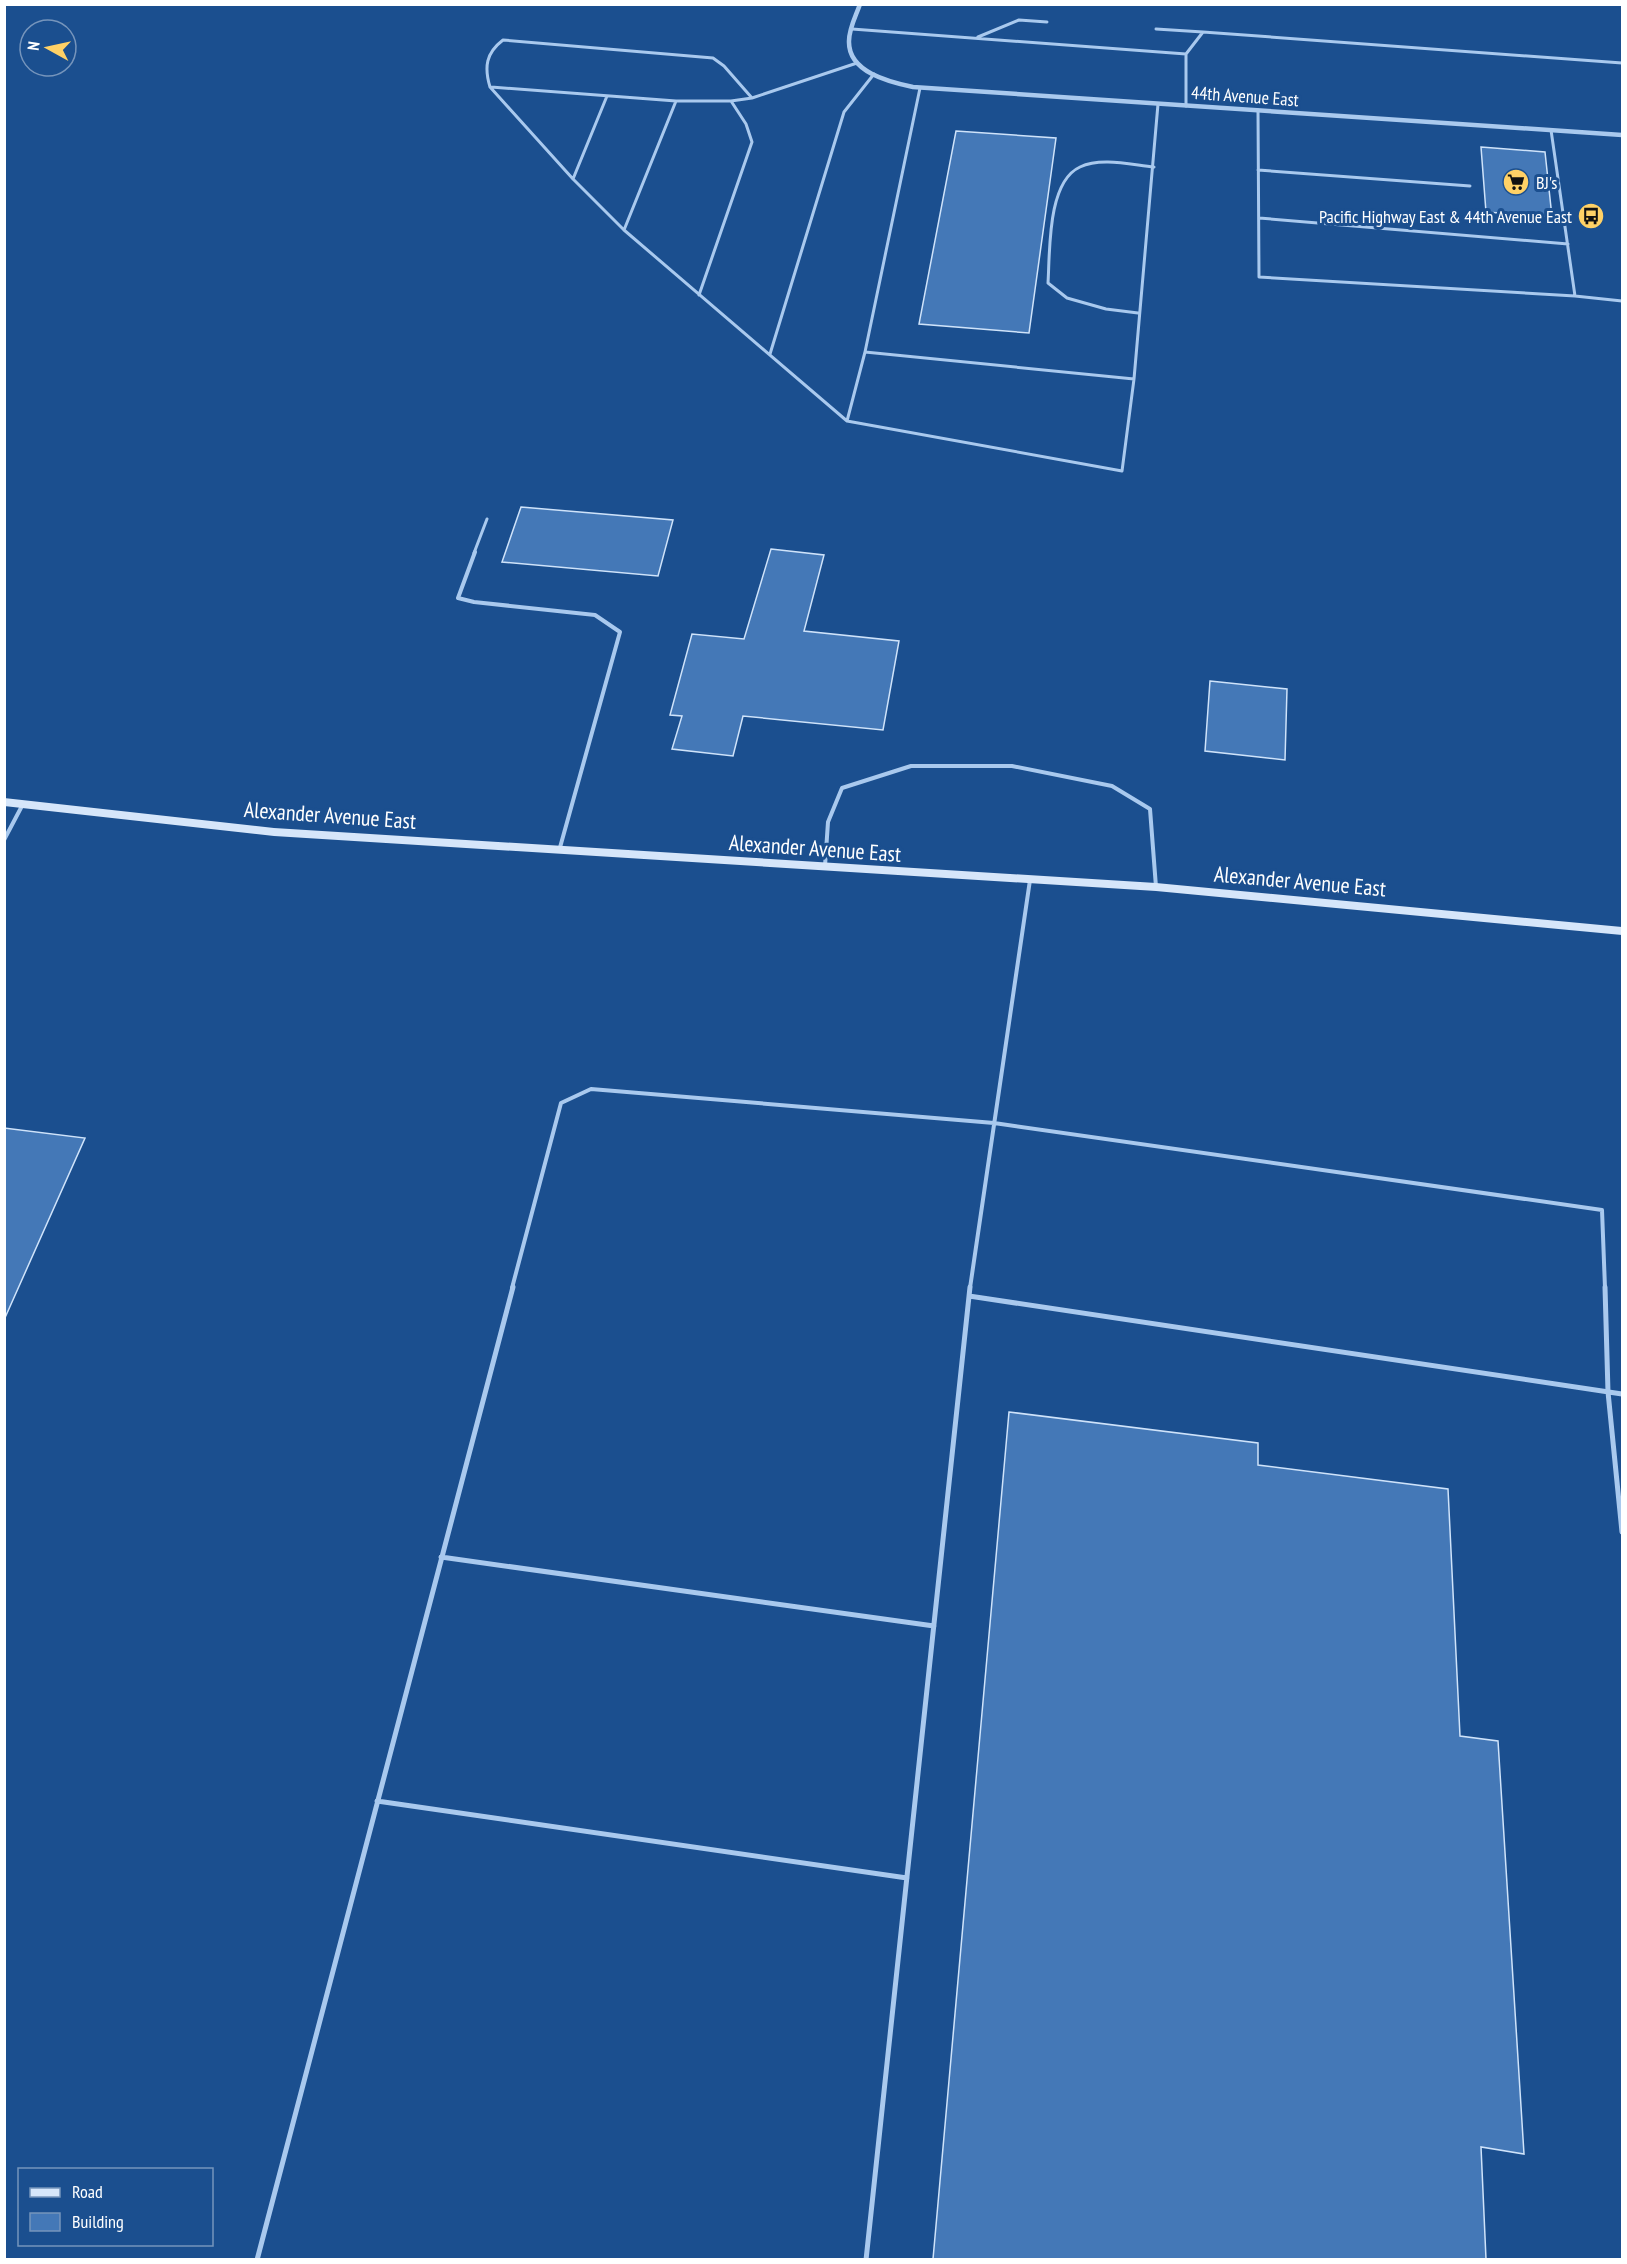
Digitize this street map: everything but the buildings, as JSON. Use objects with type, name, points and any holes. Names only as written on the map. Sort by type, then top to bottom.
[{"type":"street","points":[[857,63],[849,42],[860,4]]},
{"type":"street","name":"44th Avenue East","points":[[857,63],[891,83],[920,88],[1623,135]]},
{"type":"street","name":"Alexander Avenue East","points":[[4,802],[274,832],[1156,887],[1623,931]]},
{"type":"lane","points":[[975,39],[1019,20],[1047,22]]},
{"type":"lane","points":[[852,29],[1186,54]]},
{"type":"lane","points":[[1156,29],[1623,63]]},
{"type":"lane","points":[[1186,105],[1186,54],[1203,32]]},
{"type":"lane","points":[[752,98],[724,66],[713,58],[503,40],[494,46],[488,58],[485,73],[490,87],[573,179],[624,230],[847,421],[1122,471],[1134,379],[1137,312],[1154,167],[1158,104]]},
{"type":"lane","points":[[490,87],[676,101],[731,101],[752,98],[857,63]]},
{"type":"lane","points":[[770,354],[844,112],[874,74]]},
{"type":"lane","points":[[847,421],[866,352],[920,88]]},
{"type":"lane","points":[[573,179],[607,96]]},
{"type":"lane","points":[[624,230],[676,101]]},
{"type":"lane","points":[[699,295],[752,142],[746,124],[731,101]]},
{"type":"lane","points":[[1258,110],[1259,277],[1575,296],[1623,301]]},
{"type":"lane","points":[[1551,130],[1575,296]]},
{"type":"lane","points":[[1137,312],[1106,309],[1067,298],[1048,284],[1057,193],[1068,173],[1082,165],[1117,163],[1154,167]]},
{"type":"lane","points":[[1258,170],[1470,186]]},
{"type":"lane","points":[[1259,218],[1568,244]]},
{"type":"lane","points":[[866,352],[1134,379]]},
{"type":"lane","points":[[487,519],[458,598],[474,602],[595,615],[620,632],[559,850]]},
{"type":"lane","points":[[825,868],[828,822],[842,788],[911,766],[1011,766],[1112,786],[1150,809],[1156,887]]},
{"type":"lane","points":[[4,840],[23,804]]},
{"type":"lane","points":[[866,2259],[969,1296],[1030,880]]},
{"type":"lane","points":[[257,2259],[561,1103],[591,1089],[994,1123],[1602,1210],[1608,1392],[1623,1532]]},
{"type":"lane","points":[[969,1296],[1623,1395]]},
{"type":"lane","points":[[441,1557],[934,1626]]},
{"type":"lane","points":[[377,1801],[907,1878]]},
{"type":"place","name":"BJ's","points":[[1516,182]]},
{"type":"place","name":"Pacific Highway East & 44th Avenue East","points":[[1591,216]]}]
